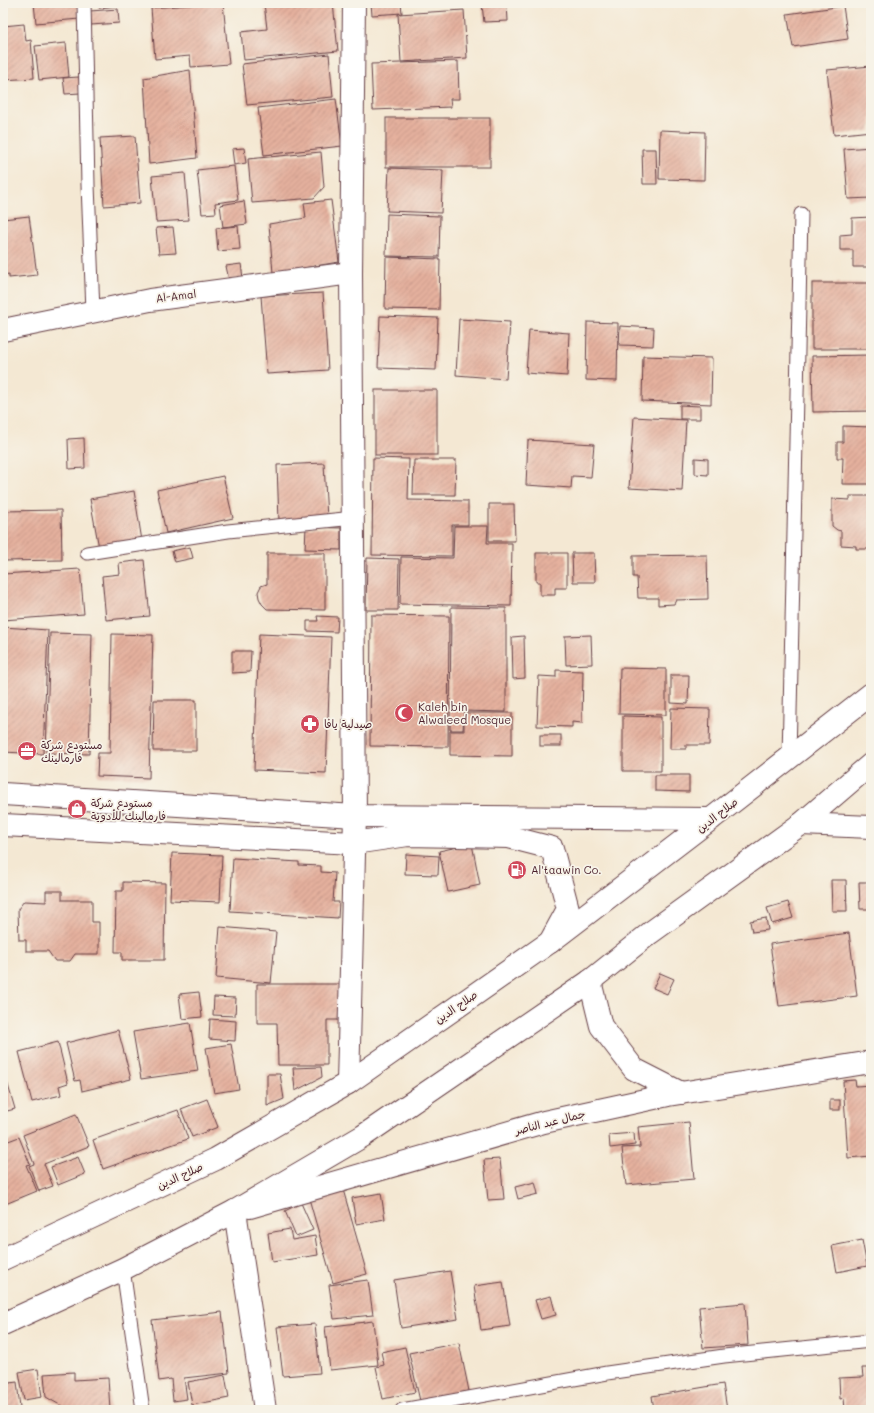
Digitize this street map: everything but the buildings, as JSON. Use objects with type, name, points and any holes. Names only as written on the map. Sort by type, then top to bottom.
[{"type":"main road","points":[[348,1083],[355,816],[351,273],[354,3]]},
{"type":"main road","name":"Al-Amal","points":[[3,330],[150,300],[351,273]]},
{"type":"main road","name":"صلاح الدين","points":[[3,1259],[216,1159],[348,1083],[550,942],[871,694]]},
{"type":"main road","points":[[3,1324],[123,1269],[235,1211],[363,1136],[590,981],[650,933],[801,824],[871,764]]},
{"type":"main road","points":[[3,794],[355,816],[711,819]]},
{"type":"main road","points":[[801,824],[871,827]]},
{"type":"main road","points":[[3,826],[354,843],[408,835],[509,837],[552,848],[568,909],[550,942]]},
{"type":"main road","points":[[590,981],[601,1026],[634,1069],[681,1093]]},
{"type":"main road","name":"جمال عبد الناصر","points":[[235,1211],[544,1122],[681,1093],[871,1062]]},
{"type":"main road","points":[[235,1211],[265,1410]]},
{"type":"lane","points":[[84,3],[92,311]]},
{"type":"lane","points":[[789,758],[801,214]]},
{"type":"lane","points":[[87,553],[228,531],[354,518]]},
{"type":"lane","points":[[123,1269],[143,1410]]},
{"type":"lane","points":[[402,1410],[606,1373],[724,1356],[871,1341]]},
{"type":"place","name":"Kaleh bin Alwaleed Mosque","points":[[404,713]]},
{"type":"place","name":"صيدلية يافا","points":[[310,724]]},
{"type":"place","name":"مستودع شركة فارمالينك","points":[[27,751]]},
{"type":"place","name":"مستودع شركة فارمالينك للأدوية","points":[[77,809]]},
{"type":"place","name":"Al'taawin Co.","points":[[517,870]]}]
